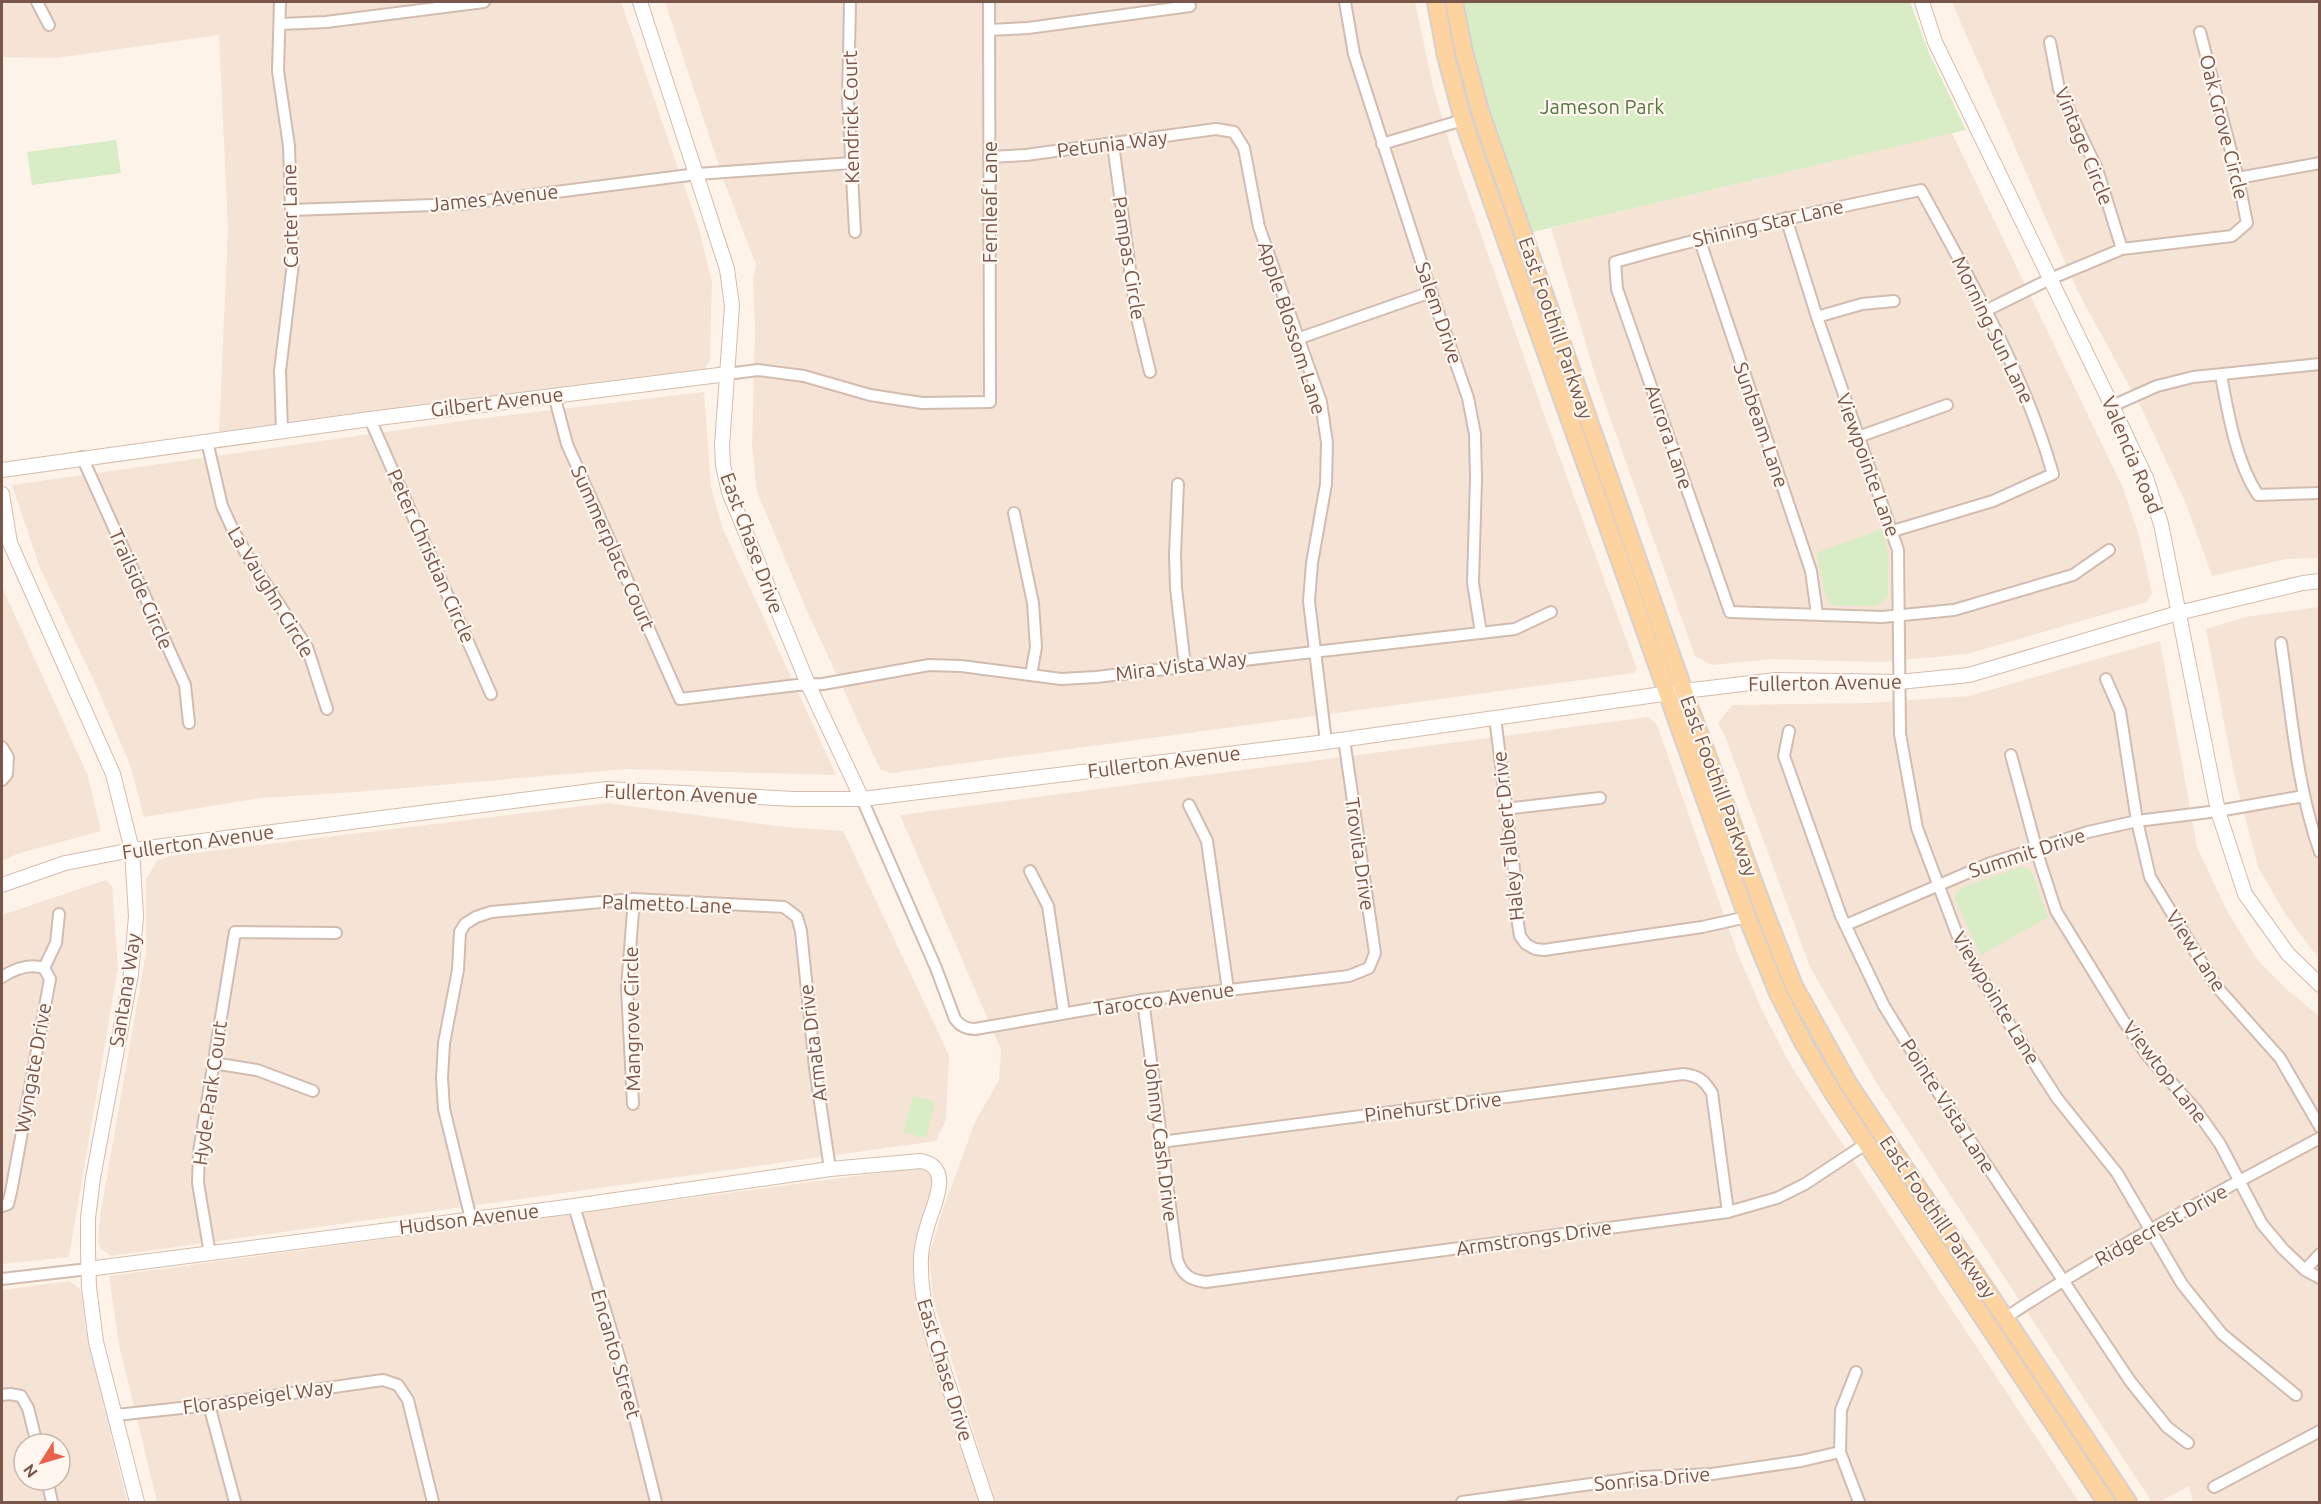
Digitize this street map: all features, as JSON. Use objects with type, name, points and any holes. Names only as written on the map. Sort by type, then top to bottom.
[{"type":"main road","name":"East Foothill Parkway","points":[[1436,2],[1446,56],[1463,120],[1666,693],[1747,917],[1778,993],[1804,1044],[1867,1143],[2106,1503]]},
{"type":"main road","name":"East Foothill Parkway","points":[[1454,2],[1464,52],[1481,114],[1684,691],[1765,914],[1800,996],[1848,1083],[2128,1503]]},
{"type":"street","points":[[37,2],[49,25]]},
{"type":"street","name":"Carter Lane","points":[[280,2],[278,71],[290,146],[293,262],[280,371],[282,431]]},
{"type":"street","points":[[280,24],[326,22],[484,2]]},
{"type":"street","name":"East Chase Drive","points":[[640,2],[728,269],[732,306],[722,446],[725,478],[739,520],[808,684],[861,799],[959,1025]]},
{"type":"street","name":"Kendrick Court","points":[[850,2],[848,100],[855,231]]},
{"type":"street","name":"Fernleaf Lane","points":[[989,2],[990,402]]},
{"type":"street","name":"Salem Drive","points":[[1345,2],[1354,54],[1468,398],[1475,434],[1473,583],[1481,633]]},
{"type":"street","name":"Valencia Road","points":[[1922,2],[1935,42],[2146,478],[2161,524],[2218,811],[2245,894],[2288,954],[2319,984]]},
{"type":"street","points":[[990,30],[1028,28],[1191,6]]},
{"type":"street","name":"Oak Grove Circle","points":[[2122,249],[2232,236],[2247,223],[2238,178],[2200,32]]},
{"type":"street","name":"Vintage Circle","points":[[2050,42],[2059,90],[2097,169],[2122,249]]},
{"type":"street","points":[[1382,144],[1463,120]]},
{"type":"street","name":"Petunia Way","points":[[989,157],[1026,155],[1216,129],[1234,132]]},
{"type":"street","name":"Apple Blossom Lane","points":[[1234,132],[1244,148],[1259,227],[1321,402],[1327,443],[1326,484],[1312,563],[1309,601],[1326,742]]},
{"type":"street","name":"Pampas Circle","points":[[1113,144],[1136,314],[1150,372]]},
{"type":"street","name":"James Avenue","points":[[291,210],[462,204],[697,174],[852,163]]},
{"type":"street","points":[[2238,178],[2319,163]]},
{"type":"street","name":"Shining Star Lane","points":[[1616,261],[1699,238],[1921,190]]},
{"type":"street","name":"Morning Sun Lane","points":[[1893,531],[1993,501],[2053,474],[2040,429],[1987,310],[1921,190]]},
{"type":"street","name":"Viewpointe Lane","points":[[1786,218],[1816,317],[1898,550],[1900,734],[1917,828],[1958,937],[1999,1008],[2056,1098],[2117,1173],[2182,1284],[2222,1334],[2296,1395]]},
{"type":"street","name":"Sunbeam Lane","points":[[1699,238],[1811,571],[1817,614]]},
{"type":"street","points":[[1987,310],[2050,279],[2122,249]]},
{"type":"street","name":"Aurora Lane","points":[[1616,261],[1617,289],[1730,612],[1817,614]]},
{"type":"street","points":[[1297,339],[1431,292]]},
{"type":"street","points":[[1816,317],[1862,304],[1894,301]]},
{"type":"street","points":[[2112,406],[2157,386],[2193,377],[2319,364]]},
{"type":"street","name":"Gilbert Avenue","points":[[2,470],[370,419],[758,370],[804,376],[870,395],[922,403],[990,402]]},
{"type":"street","points":[[2221,375],[2228,417],[2250,483],[2258,495],[2319,493]]},
{"type":"street","name":"Summerplace Court","points":[[554,395],[567,444],[680,699]]},
{"type":"street","points":[[1858,436],[1947,405]]},
{"type":"street","name":"Peter Christian Circle","points":[[370,419],[491,694]]},
{"type":"street","name":"La Vaughn Circle","points":[[207,441],[222,506],[232,530],[249,560],[307,647],[327,709]]},
{"type":"street","name":"Trailside Circle","points":[[82,458],[185,685],[189,723]]},
{"type":"street","points":[[1178,484],[1176,588],[1185,666]]},
{"type":"street","name":"Santana Way","points":[[2,494],[10,543],[113,774],[132,850],[136,916],[131,974],[93,1178],[88,1218],[88,1269],[96,1342],[137,1503]]},
{"type":"street","points":[[1014,513],[1033,603],[1036,647],[1031,675]]},
{"type":"street","points":[[1817,614],[1897,617],[1954,610],[2073,575],[2109,550]]},
{"type":"street","name":"Fullerton Avenue","points":[[2,885],[65,863],[132,850],[607,789],[795,799],[861,799],[1326,742],[1666,693],[1776,680],[1899,682],[1969,675],[2178,613],[2319,581]]},
{"type":"street","name":"Mira Vista Way","points":[[680,699],[823,684],[929,666],[961,666],[1061,679],[1515,629],[1551,612]]},
{"type":"street","points":[[2281,643],[2304,796],[2319,852]]},
{"type":"street","name":"View Lane","points":[[2106,679],[2120,711],[2137,821],[2150,877],[2216,986],[2280,1058],[2319,1127]]},
{"type":"street","name":"Haley Talbert Drive","points":[[1495,717],[1514,869],[1518,924],[1520,936],[1526,944],[1535,949],[1544,950],[1702,927],[1747,917]]},
{"type":"street","name":"Pointe Vista Lane","points":[[1789,731],[1784,756],[1846,925],[1889,1014],[1926,1074],[2130,1381],[2167,1427],[2188,1443]]},
{"type":"street","name":"Trovita Drive","points":[[1344,739],[1375,953],[1369,968]]},
{"type":"street","points":[[2,747],[8,758],[4,777]]},
{"type":"street","name":"Viewtop Lane","points":[[2011,755],[2056,911],[2122,1020],[2148,1055],[2196,1110],[2220,1144],[2262,1224],[2305,1270],[2319,1278]]},
{"type":"street","name":"Summit Drive","points":[[1846,925],[1938,885],[2037,848],[2088,832],[2137,821],[2218,811],[2304,796]]},
{"type":"street","points":[[1505,809],[1600,798]]},
{"type":"street","points":[[1189,805],[1207,840],[1228,990]]},
{"type":"street","points":[[1030,871],[1048,906],[1064,1013]]},
{"type":"street","name":"Palmetto Lane","points":[[471,1219],[444,1109],[442,1078],[444,1043],[458,970],[460,932],[465,924],[491,912],[634,899],[784,907],[797,917]]},
{"type":"street","name":"Mangrove Circle","points":[[633,1104],[627,988],[634,899]]},
{"type":"street","points":[[2,977],[25,967],[35,965],[44,968],[56,944],[59,914]]},
{"type":"street","name":"Armata Drive","points":[[797,917],[801,931],[815,1068],[830,1169]]},
{"type":"street","name":"Hyde Park Court","points":[[210,1254],[198,1183],[199,1152],[235,932],[336,933]]},
{"type":"street","name":"Wyngate Drive","points":[[4,1205],[50,979],[44,968]]},
{"type":"street","name":"Tarocco Avenue","points":[[959,1025],[975,1029],[1143,1000],[1349,976],[1369,968]]},
{"type":"street","name":"Johnny Cash Drive","points":[[1143,1000],[1176,1260],[1186,1276]]},
{"type":"street","points":[[213,1063],[257,1070],[314,1091]]},
{"type":"street","name":"Pinehurst Drive","points":[[1161,1142],[1683,1074],[1705,1081],[1712,1093],[1728,1212]]},
{"type":"street","name":"Ridgecrest Drive","points":[[2005,1318],[2062,1280],[2150,1229],[2319,1137]]},
{"type":"street","name":"Armstrongs Drive","points":[[1186,1276],[1206,1282],[1728,1212],[1777,1198],[1805,1184],[1867,1143]]},
{"type":"street","name":"Hudson Avenue","points":[[2,1279],[574,1206],[830,1169],[921,1161],[935,1167]]},
{"type":"street","name":"East Chase Drive","points":[[935,1167],[941,1185],[926,1228],[921,1262],[921,1292],[936,1347],[987,1503]]},
{"type":"street","name":"Encanto Street","points":[[574,1206],[623,1370],[656,1503]]},
{"type":"street","points":[[2305,1270],[2319,1254]]},
{"type":"street","points":[[1856,1372],[1841,1410],[1840,1452],[1858,1503]]},
{"type":"street","name":"Floraspeigel Way","points":[[116,1415],[209,1405],[383,1380],[398,1385],[408,1400],[433,1503]]},
{"type":"street","points":[[2,1395],[21,1396],[28,1408],[34,1432]]},
{"type":"street","points":[[209,1405],[235,1503]]},
{"type":"street","points":[[2214,1486],[2319,1431]]},
{"type":"street","name":"Sonrisa Drive","points":[[1462,1503],[1641,1477],[1712,1474],[1801,1461],[1840,1452]]},
{"type":"shaded area","points":[[2,2],[621,2],[699,229],[712,282],[710,360],[704,370],[219,432],[228,230],[219,35],[56,58],[2,57]]},
{"type":"shaded area","points":[[665,2],[1415,2],[1434,91],[1453,154],[1545,417],[1637,669],[1634,673],[891,773],[880,769],[804,604],[757,492],[752,444],[755,330],[753,280],[756,265],[725,184]]},
{"type":"shaded area","points":[[1952,2],[2319,2],[2319,558],[2286,559],[2212,576],[2186,504],[2143,411],[2077,290]]},
{"type":"shaded area","points":[[1952,133],[2123,488],[2139,535],[2152,593],[2147,602],[1967,654],[1880,662],[1771,659],[1712,665],[1695,656],[1596,378],[1551,228]]},
{"type":"shaded area","points":[[704,392],[711,487],[722,527],[836,775],[628,769],[260,798],[144,817],[130,765],[96,685],[40,568],[12,485],[469,420]]},
{"type":"shaded area","points":[[2,587],[88,776],[101,831],[17,854],[2,861]]},
{"type":"shaded area","points":[[2319,607],[2319,959],[2284,912],[2258,867],[2234,774],[2206,629],[2245,617]]},
{"type":"shaded area","points":[[2160,641],[2197,847],[2227,911],[2256,958],[2285,988],[2319,1016],[2319,1502],[2193,1502],[2189,1486],[2159,1502],[2152,1502],[1876,1082],[1810,967],[1725,736],[1718,723],[1732,705],[1869,703],[1969,696]]},
{"type":"shaded area","points":[[1648,717],[1657,725],[1737,952],[1762,1010],[1791,1066],[2079,1502],[995,1502],[933,1299],[929,1256],[942,1212],[975,1122],[999,1080],[1001,1050],[900,815]]},
{"type":"shaded area","points":[[608,803],[785,827],[843,831],[949,1055],[946,1120],[936,1141],[111,1256],[100,1248],[98,1240],[101,1211],[146,952],[146,879],[157,861],[170,856]]},
{"type":"shaded area","points":[[106,880],[112,886],[118,967],[69,1257],[2,1264],[2,915]]},
{"type":"shaded area","points":[[923,1167],[929,1170],[934,1187],[914,1283],[982,1502],[157,1502],[119,1345],[109,1276]]},
{"type":"shaded area","points":[[69,1281],[80,1289],[82,1294],[85,1326],[127,1502],[2,1502],[2,1290]]},
{"type":"green space","name":"Jameson Park","points":[[1463,2],[1910,2],[1929,53],[1966,130],[1533,232],[1480,84]]},
{"type":"green space","points":[[116,140],[121,173],[32,185],[27,152]]},
{"type":"green space","points":[[1882,529],[1888,551],[1888,597],[1876,606],[1831,605],[1826,595],[1816,553]]},
{"type":"green space","points":[[2020,867],[2029,869],[2032,873],[2048,917],[1981,955],[1955,899],[1956,893],[1961,888]]},
{"type":"green space","points":[[913,1096],[935,1102],[926,1138],[903,1132]]}]
